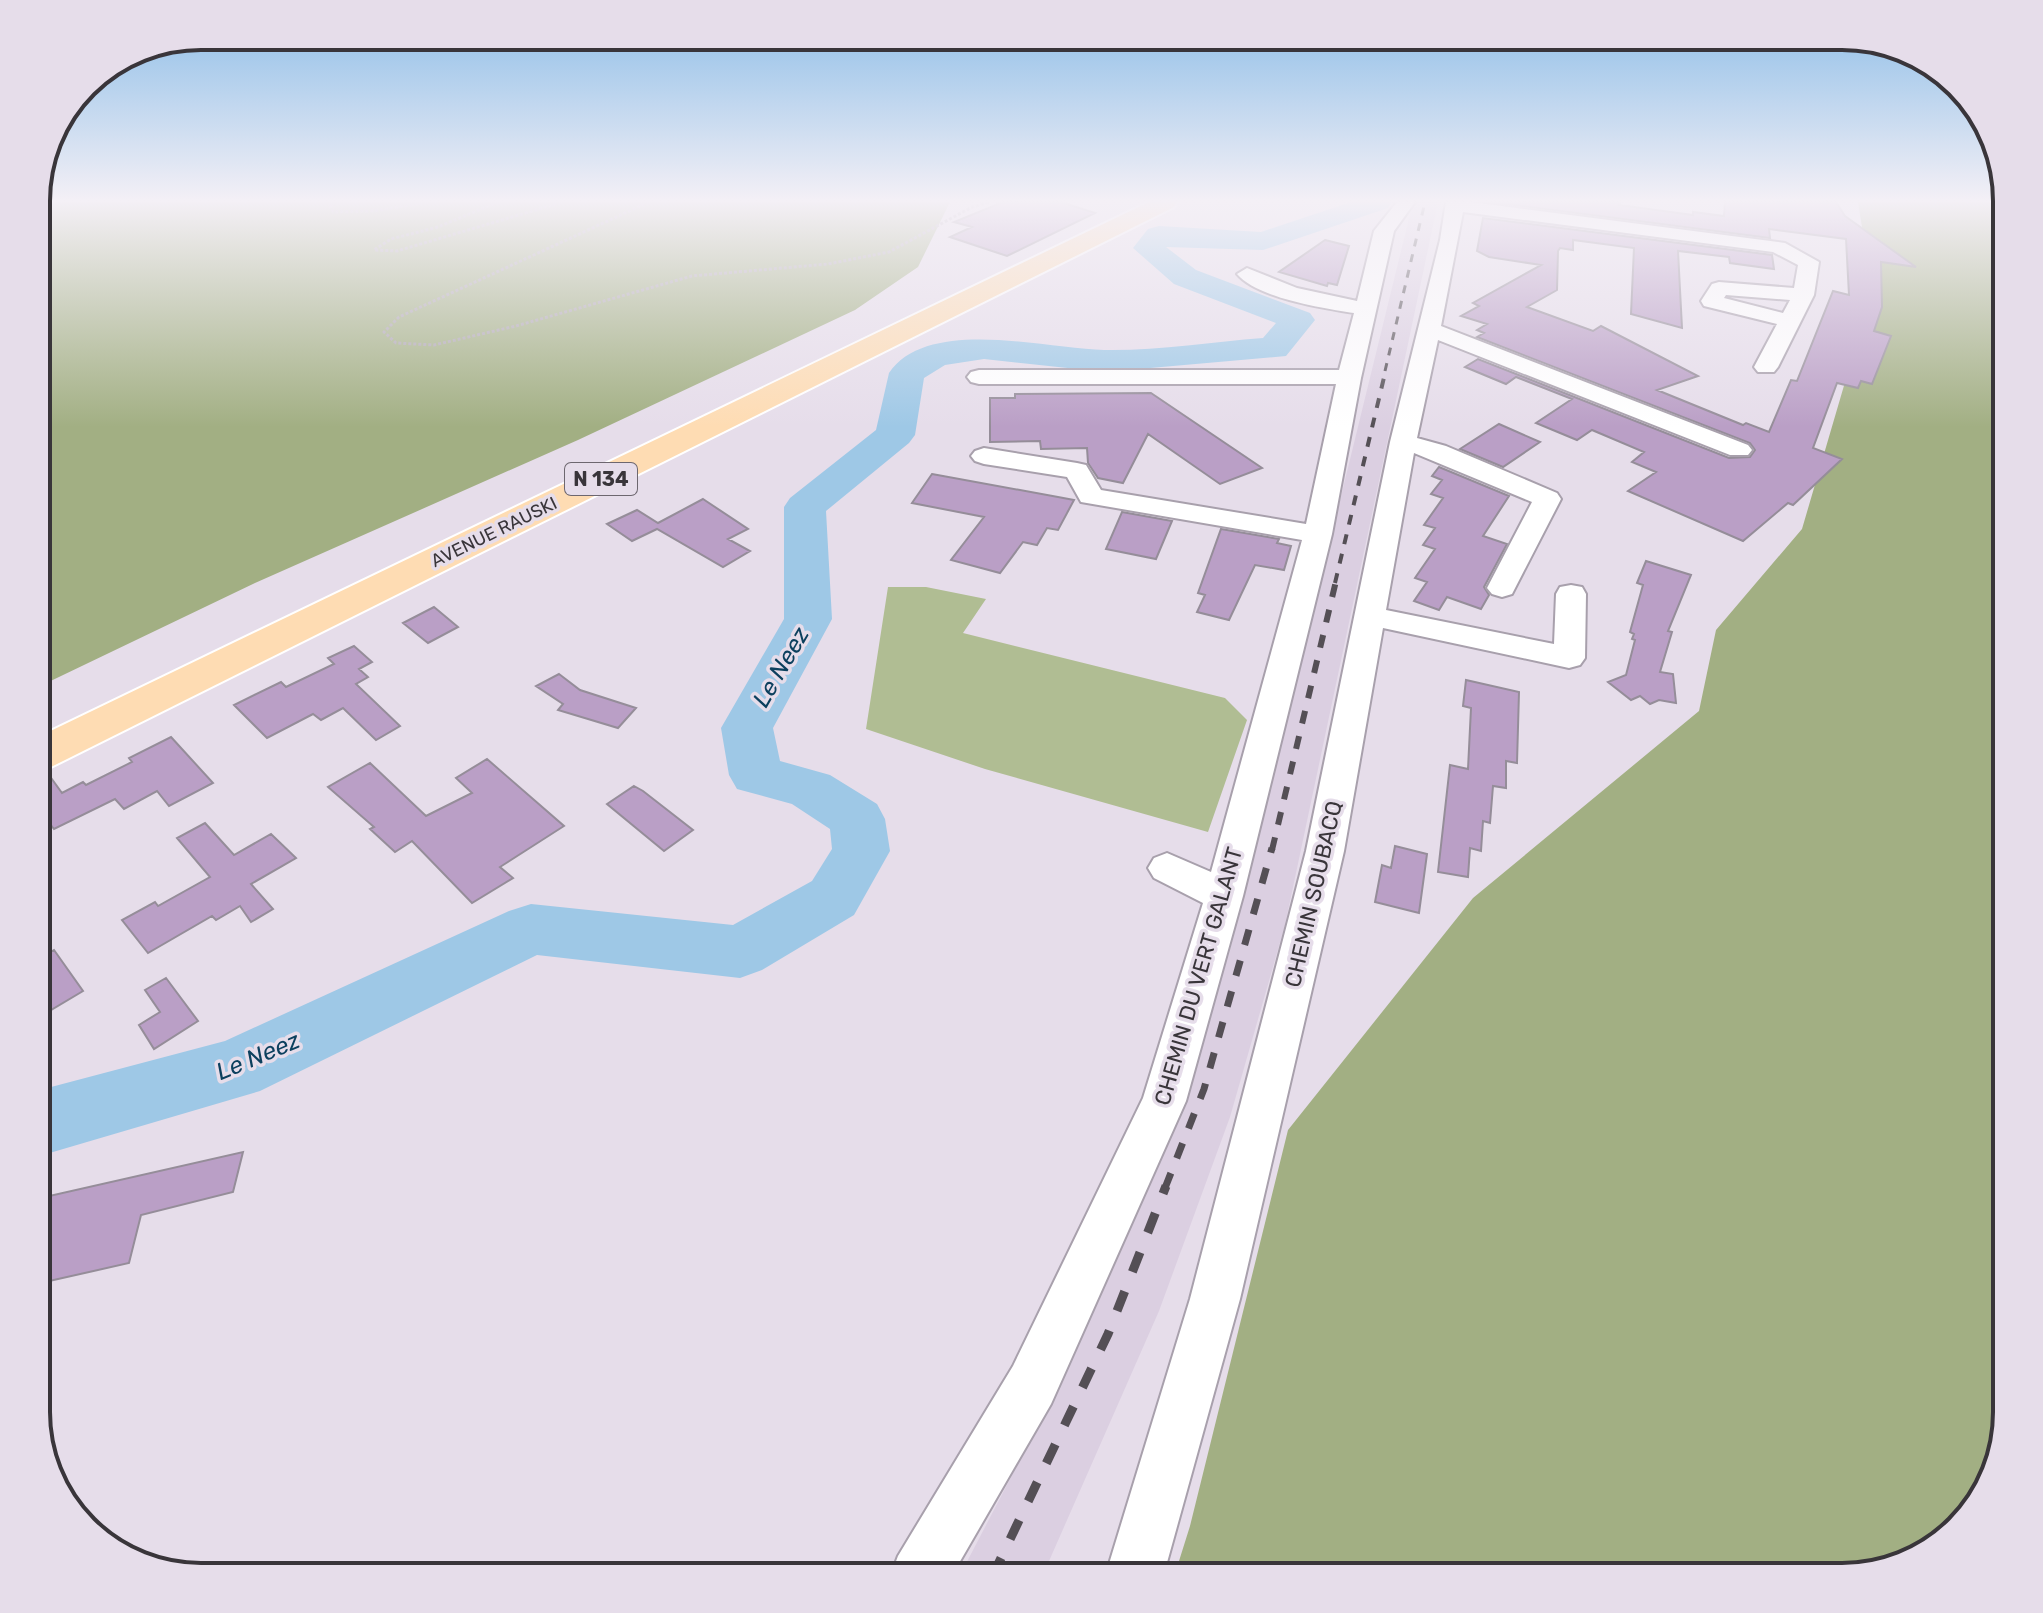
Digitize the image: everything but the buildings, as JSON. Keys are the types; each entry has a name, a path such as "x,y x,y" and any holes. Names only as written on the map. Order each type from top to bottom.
{"main road":[{"name":"AVENUE RAUSKI","path":"50,749 1012,277"}],"street":[{"path":"1253,277 1316,298 1365,309"},
{"name":"CHEMIN DU VERT GALANT","path":"927,1563 1032,1385 1164,1101 1224,896 1318,534 1373,277"},
{"name":"CHEMIN SOUBACQ","path":"1138,1563 1219,1284 1325,851 1403,442 1441,277"},
{"path":"1766,367 1803,295 1806,277"},
{"path":"1789,321 1712,301 1719,288 1803,295"},
{"path":"1429,329 1739,450"},
{"path":"979,377 1320,375 1349,378"},
{"path":"1403,442 1437,451 1547,499 1502,588"},
{"path":"984,456 1077,471 1091,496 1318,534"},
{"path":"1371,616 1569,658 1571,594"},
{"path":"1167,868 1224,896"}],"path":[{"path":"485,277 399,317 384,332 396,343 434,345 516,326 688,277"}],"shaded area":[{"path":"1395,277 1422,277 1285,925 1230,1117 1159,1311 1048,1563 966,1563 1021,1458 1190,1073 1229,954"}],"green space":[{"path":"50,277 903,277 855,310 578,440 255,583 50,681"},
{"path":"1870,277 1993,277 1993,1412 1988,1451 1973,1487 1962,1504 1934,1532 1890,1555 1861,1562 1178,1563 1288,1130 1473,898 1699,711 1716,630 1802,529 1872,290"},
{"path":"888,587 926,587 986,599 963,633 1225,698 1247,720 1208,832 985,769 866,729"}],"waterway":[{"name":"Le Neez","path":"50,1120 236,1069 531,929 740,952 833,898 861,851 857,819 810,789 756,775 747,728 808,619 805,507 895,435 907,373 935,356 984,348 1105,361 1273,348 1298,320 1186,277"}],"railway":[{"path":"1385,371 1407,277"},
{"path":"1335,583 1386,369"},
{"path":"1272,850 1336,581"},
{"path":"1165,1188 1204,1089 1272,848"},
{"path":"999,1563 1108,1334 1166,1186"}]}
